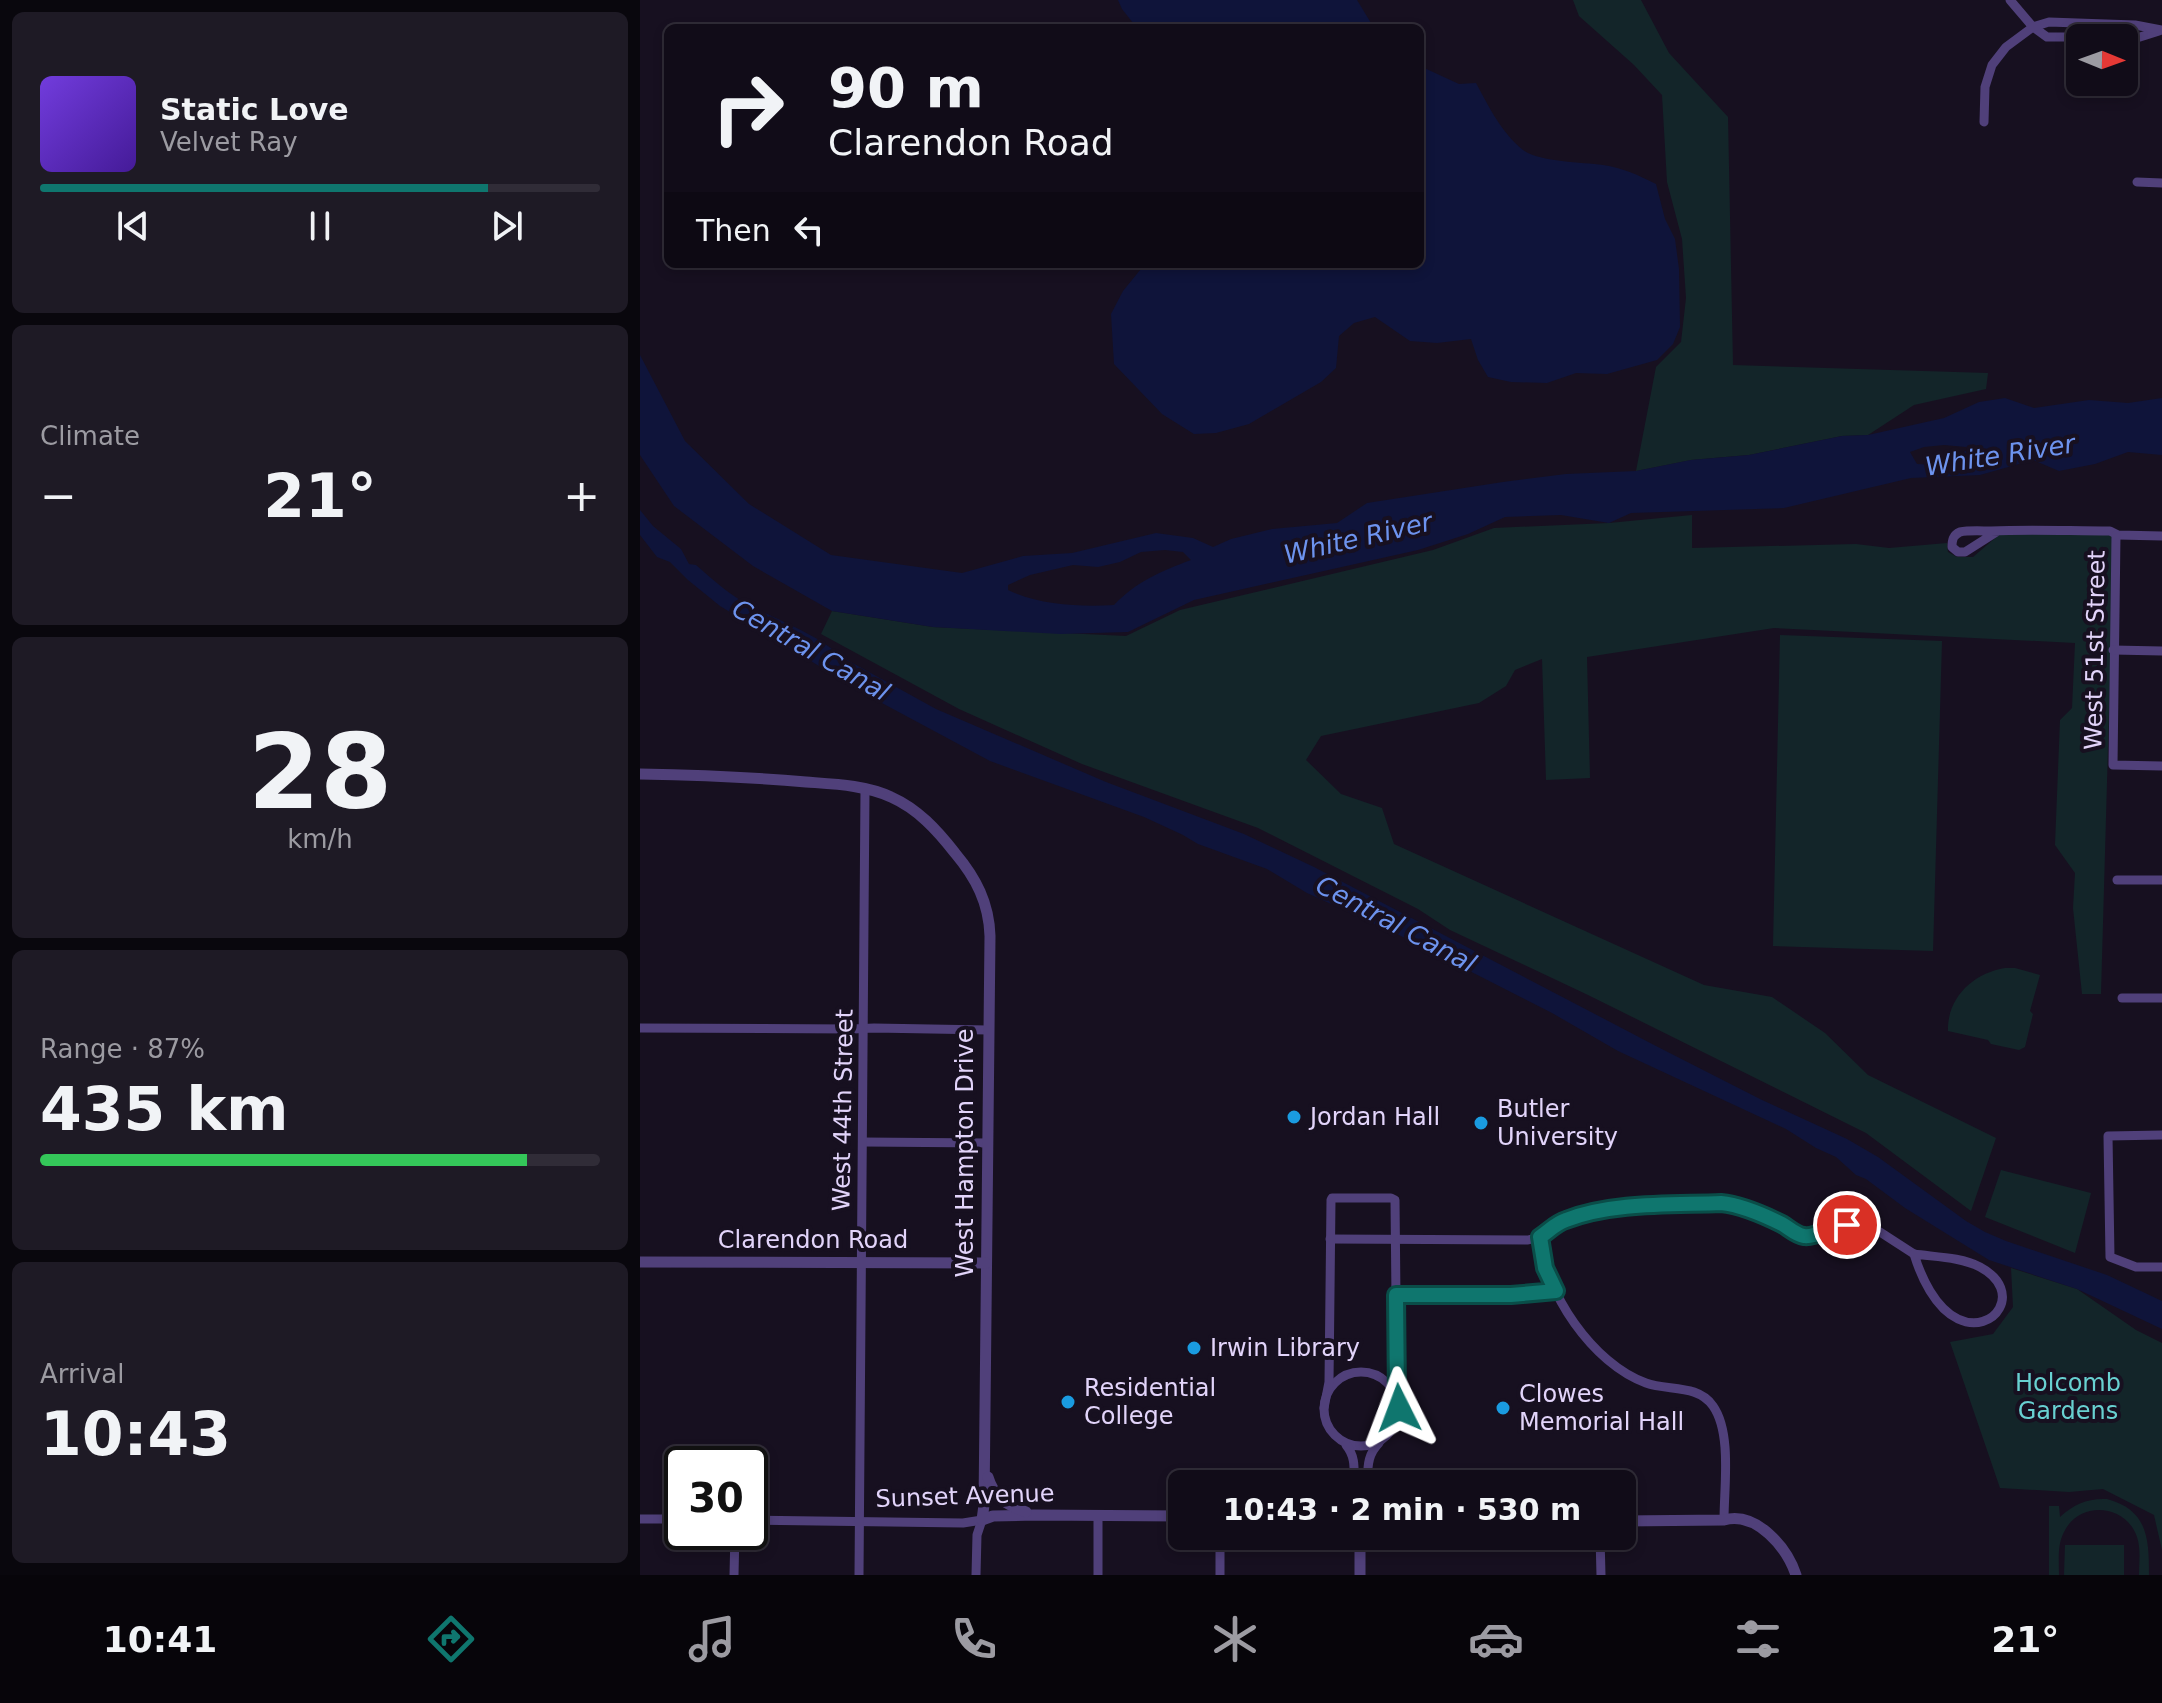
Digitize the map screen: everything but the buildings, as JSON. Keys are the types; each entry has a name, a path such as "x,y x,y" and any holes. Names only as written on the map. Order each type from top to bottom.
{"street":[{"path":"2010,0 2033,27"},
{"path":"1984,122 1985,87 1992,65 2006,47 2033,27 2060,22 2135,25 2162,30"},
{"path":"2137,182 2162,183"},
{"path":"1998,531 2110,531 2116,535 2162,536"},
{"name":"West 51st Street","path":"2116,535 2113,765 2162,766"},
{"path":"2113,650 2162,651"},
{"name":"West Hampton Drive","path":"640,774 750,777 837,784 889,796 928,822 969,870 979,887 989,920 985,1464 976,1575"},
{"name":"West 44th Street","path":"859,1575 865,790"},
{"path":"2117,880 2162,880"},
{"path":"2122,998 2162,998"},
{"path":"640,1028 988,1030"},
{"path":"2162,1135 2108,1136 2110,1257 2136,1267 2162,1267"},
{"path":"863,1142 988,1143"},
{"path":"1324,1408 1329,1382 1331,1200 1391,1198 1396,1202 1399,1408 1391,1433 1372,1450 1368,1470"},
{"path":"1330,1239 1525,1241 1540,1237 1561,1222 1591,1213 1649,1206 1721,1203 1736,1205 1805,1236 1844,1225 1866,1227 1880,1232 1914,1254 1965,1261 1983,1269 2002,1288 2001,1306 1993,1316 1982,1322 1956,1318 1932,1293 1914,1254"},
{"path":"1540,1237 1545,1268 1556,1291 1594,1348 1620,1370 1653,1385 1697,1392 1712,1404 1723,1430 1724,1520"},
{"name":"Clarendon Road","path":"640,1262 986,1263"},
{"path":"1396,1295 1511,1295 1556,1291"},
{"path":"1381,1441 1365,1447 1354,1446 1335,1436 1328,1426 1324,1408 1326,1397 1339,1379 1361,1372 1383,1378 1397,1397"},
{"path":"1344,1442 1353,1455 1354,1470"},
{"path":"985,1464 990,1483 999,1498 1012,1507 1034,1515"},
{"path":"1098,1515 1098,1575"},
{"name":"Sunset Avenue","path":"768,1520 968,1523 997,1516 1168,1516"},
{"path":"640,1519 664,1519"},
{"path":"1636,1521 1724,1520 1765,1538 1780,1553 1793,1575"},
{"path":"734,1575 735,1550"},
{"path":"1220,1550 1220,1575"},
{"path":"1360,1550 1360,1575"},
{"path":"1600,1550 1601,1575"}],"green space":[{"path":"1573,0 1641,0 1669,53 1728,117 1733,365 1988,373 1986,389 1914,405 1868,435 1842,436 1749,455 1691,460 1636,471 1656,367 1681,342 1686,298 1682,239 1667,182 1662,95 1634,65 1579,16"},
{"path":"1692,515 1692,548 1856,544 1889,548 1947,543 1948,552 1957,557 1973,557 2001,533 2114,535 2101,994 2082,994 2073,908 2075,873 2055,845 2060,720 2072,708 2075,643 1774,628 1587,657 1590,778 1546,780 1542,659 1515,670 1506,686 1479,703 1321,736 1306,760 1341,794 1382,808 1394,844 1704,985 1772,997 1825,1033 1868,1075 1996,1138 1971,1211 1866,1133 1450,930 1418,909 1258,828 1082,764 959,709 821,634 832,611 933,627 1126,636 1180,610 1433,550 1494,528 1609,523"},
{"path":"1780,635 1942,641 1933,951 1773,946"},
{"path":"2005,968 2040,975 2030,1011 2033,1014 2025,1047 2019,1050 1948,1031 1952,1008 1964,989 1983,975"},
{"path":"2001,1170 2091,1193 2075,1253 1985,1217"},
{"name":"Holcomb Gardens","path":"2011,1268 2077,1289 2136,1330 2162,1343 2162,1550 2154,1515 2103,1489 2069,1492 2000,1488 1950,1342 1993,1334 2013,1307"},
{"path":"2107,1499 2131,1510 2138,1518 2147,1538 2149,1575 2139,1575 2139,1546 2131,1526 2113,1512 2102,1510 2080,1515 2071,1522 2060,1542 2059,1575 2049,1575 2049,1506 2059,1506 2060,1517 2082,1503"},
{"path":"2065,1545 2124,1545 2124,1575 2064,1575"}],"water":[{"path":"1118,0 1357,0 1372,24 1134,24"},
{"path":"1424,68 1459,84 1476,83 1502,127 1515,143 1530,154 1610,166 1656,184 1665,219 1675,239 1680,327 1673,344 1657,360 1607,374 1576,373 1547,383 1511,382 1488,377 1471,339 1437,343 1410,341 1375,317 1354,323 1339,336 1336,368 1321,382 1249,424 1216,433 1194,434 1162,414 1114,364 1111,314 1123,291 1142,268 1424,268"},
{"name":"White River","path":"640,355 685,441 749,504 831,555 962,573 1023,556 1072,553 1156,533 1193,538 1213,547 1272,529 1337,523 1367,503 1566,474 1636,471 1691,460 1749,455 1842,436 1868,435 1944,418 1979,402 2005,398 2034,408 2089,400 2128,403 2162,398 2162,455 2128,452 2095,464 2059,471 2033,460 1980,475 1911,478 1784,508 1631,513 1609,523 1561,515 1505,517 1468,534 1418,550 1194,600 1128,632 1060,634 933,627 832,611 753,566 674,506 640,455","holes":["1944,445 1966,447 1968,450 1935,465 1917,464 1910,452","1141,552 1183,552 1191,560 1150,578 1114,605 1060,604 1008,590 1008,585 1030,575 1073,565 1098,567 1120,562"]},
{"name":"Central Canal","path":"640,510 653,526 681,549 689,564 696,565 734,596 807,633 838,655 936,709 1106,782 1244,834 1314,867 1656,1046 1847,1139 1985,1232 2107,1275 2162,1301 2162,1329 2077,1289 1989,1260 1905,1208 1856,1175 1836,1157 1786,1129 1618,1051 1552,1013 1397,934 1307,893 1267,869 1198,844 1144,817 990,761 867,695 720,606 670,562 657,557 640,535"}],"place":[{"name":"Jordan Hall","path":"1294,1117"},
{"name":"Butler University","path":"1481,1123"},
{"name":"Irwin Library","path":"1194,1348"},
{"name":"Residential College","path":"1068,1402"},
{"name":"Clowes Memorial Hall","path":"1503,1408"}],"route":[{"path":"1399,1408 1396,1295 1511,1295 1556,1291 1545,1268 1540,1237 1567,1219 1617,1209 1721,1203 1736,1205 1804,1236 1847,1225"}]}
